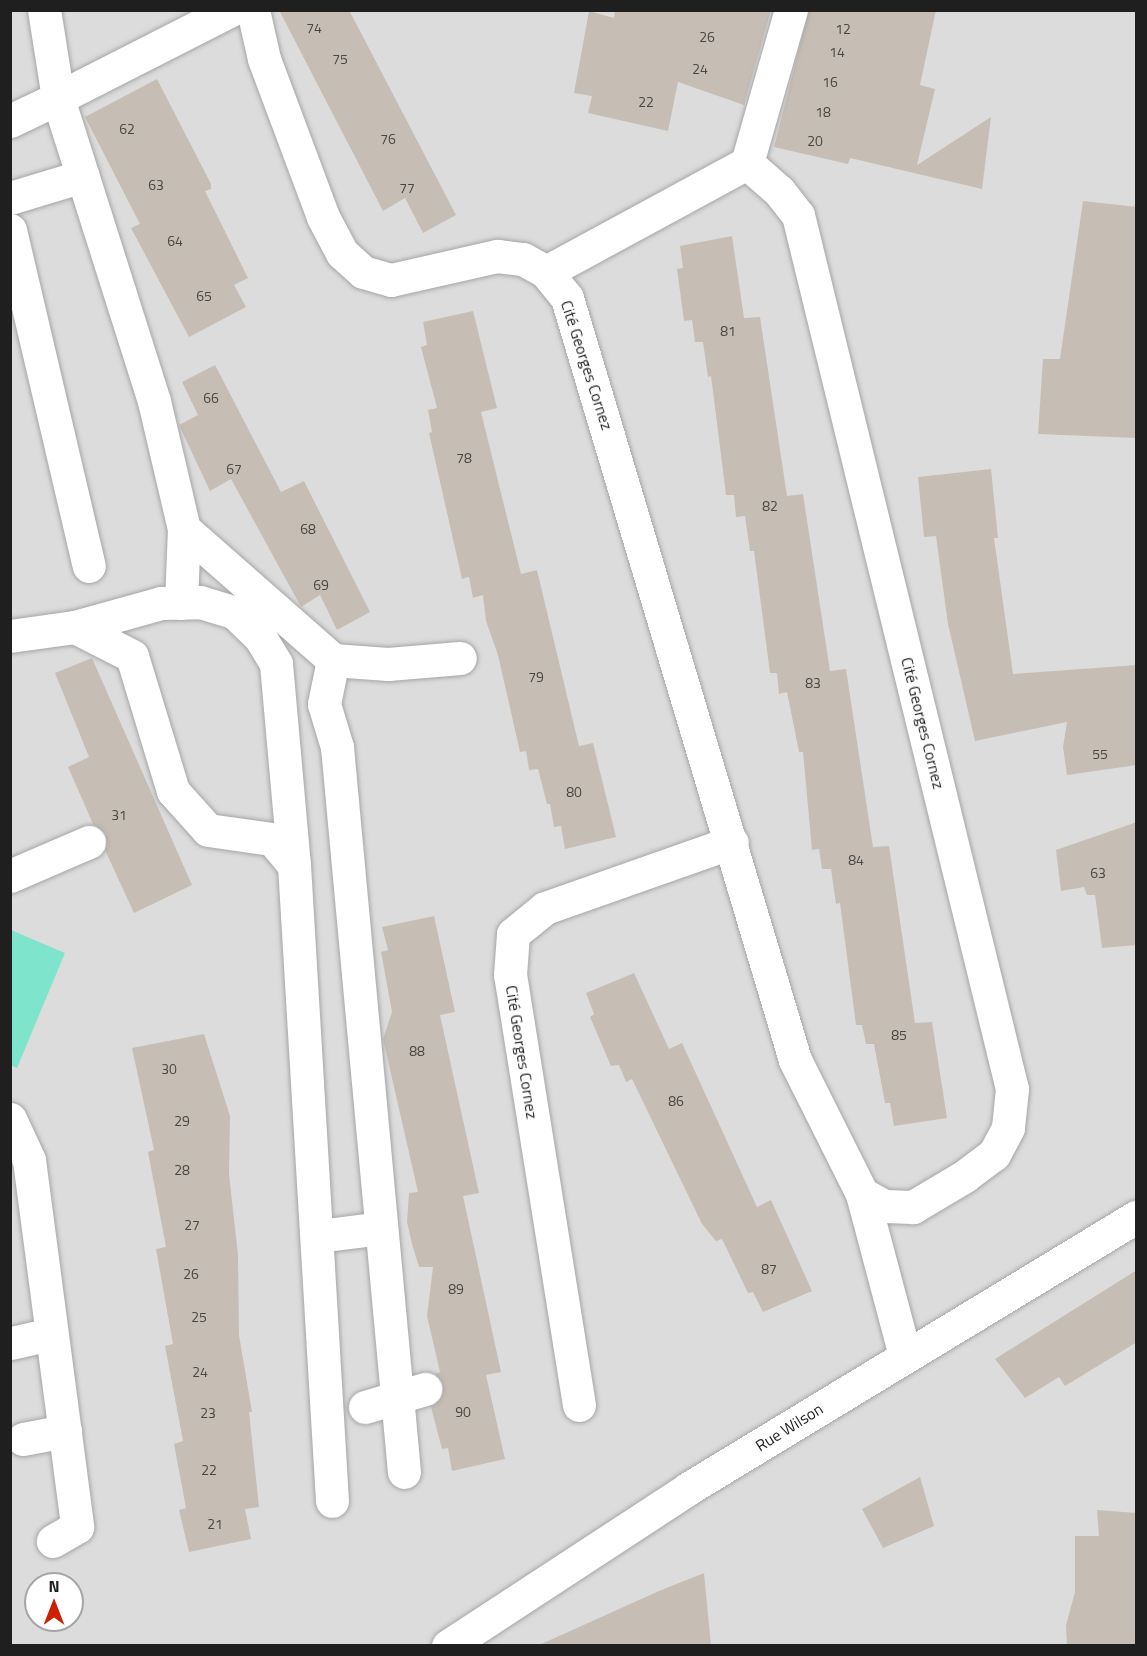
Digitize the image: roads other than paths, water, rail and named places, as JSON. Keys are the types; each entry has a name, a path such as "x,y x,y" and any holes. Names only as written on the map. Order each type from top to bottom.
{"street":[{"path":"44,10 58,98 154,401 184,530 181,603"},
{"path":"10,121 231,10"},
{"name":"Cité Georges Cornez","path":"253,10 264,58 323,217 342,253 363,272 391,280 497,256 523,259 546,272 567,298 732,842 795,1060 862,1194 905,1356"},
{"path":"546,272 747,164 790,10"},
{"name":"Cité Georges Cornez","path":"747,164 779,191 798,215 1012,1089 1008,1128 994,1154 966,1176 913,1207 884,1206 862,1194"},
{"path":"10,198 82,176"},
{"path":"10,230 89,566"},
{"path":"184,530 333,660 388,664 460,658"},
{"path":"10,636 75,627 160,603 200,602 235,613 260,637 276,664 294,865 332,1501"},
{"path":"75,627 132,656 173,791 208,830 272,838 294,865"},
{"path":"333,660 324,704 337,747 371,1026 386,1216 411,1392 404,1472"},
{"path":"10,876 89,842"},
{"name":"Cité Georges Cornez","path":"579,1406 510,975 513,934 544,908 732,842"},
{"path":"10,1119 28,1160 77,1527 53,1541"},
{"path":"334,1234 386,1216"},
{"name":"Rue Wilson","path":"448,1646 689,1488 1137,1217"},
{"path":"11,1343 51,1334"},
{"path":"365,1407 411,1392"},
{"path":"23,1439 65,1431"}]}
